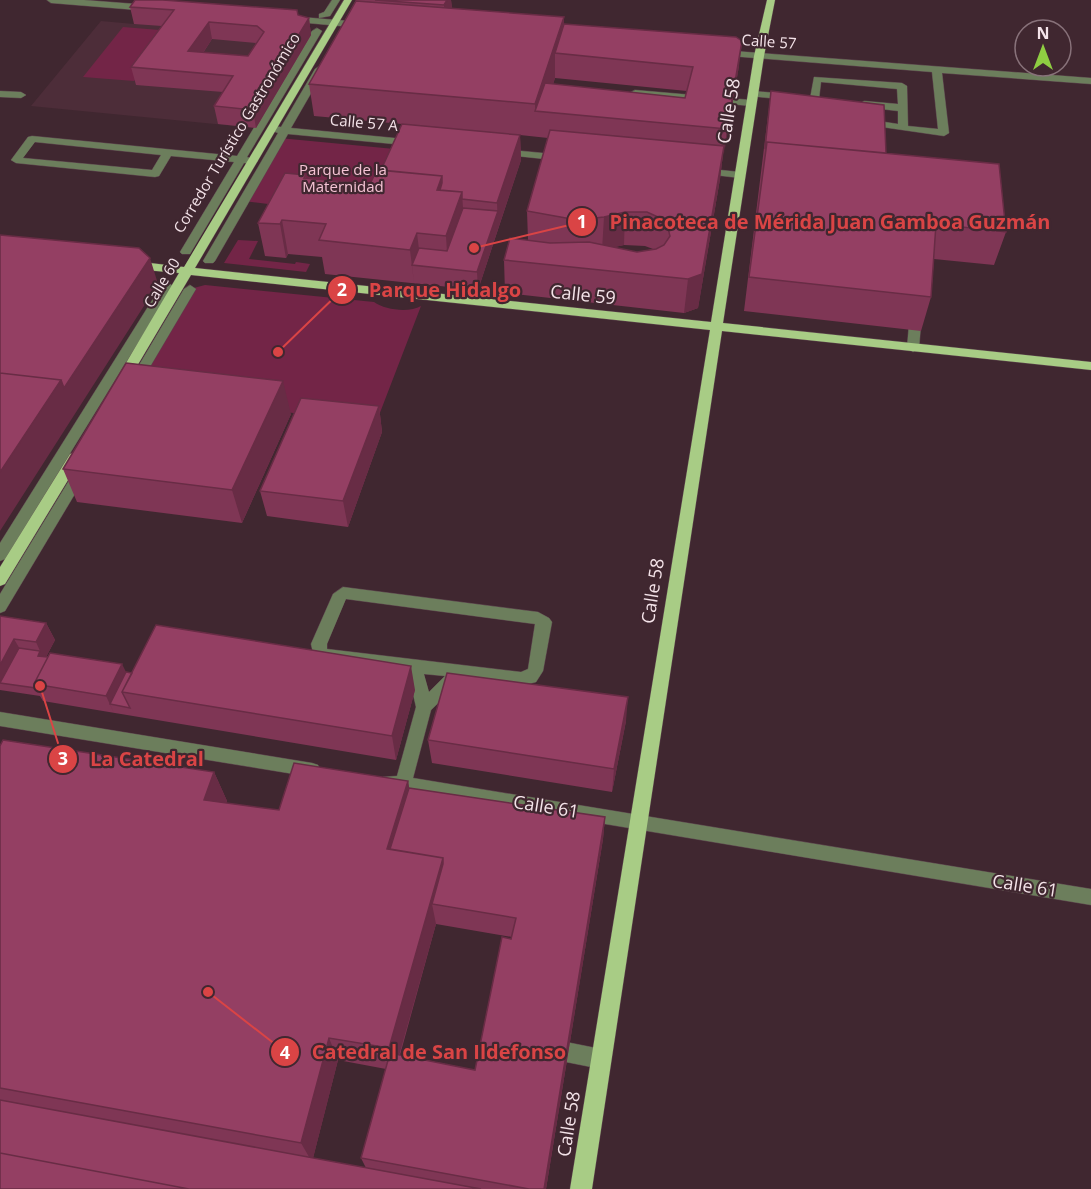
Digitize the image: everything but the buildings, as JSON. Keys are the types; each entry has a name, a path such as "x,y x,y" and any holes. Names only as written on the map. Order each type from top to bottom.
{"main road":[{"name":"Calle 60","path":"0,580 189,270 348,0"},
{"name":"Calle 58","path":"581,1189 752,99 771,0"},
{"name":"Calle 59","path":"118,263 1091,366"}],"street":[{"path":"51,0 154,8"},
{"path":"322,16 327,14 336,0"},
{"path":"358,19 352,14 360,0"},
{"path":"281,18 369,26"},
{"path":"209,261 342,31 345,30"},
{"name":"Corredor Turístico Gastronómico","path":"186,252 317,31"},
{"name":"Calle 57","path":"711,52 1091,81"},
{"path":"857,121 944,133 937,70"},
{"path":"823,116 811,115 819,100 817,79 902,86 903,128"},
{"path":"627,92 680,101 819,100"},
{"path":"0,94 21,95"},
{"path":"858,104 903,108"},
{"name":"Calle 57 A","path":"272,129 426,144"},
{"path":"168,153 155,174 16,160 32,139 253,161"},
{"path":"491,150 578,159"},
{"path":"695,170 740,175"},
{"path":"0,555 167,286"},
{"path":"128,393 190,289"},
{"path":"913,348 917,298"},
{"path":"0,607 92,454"},
{"path":"353,592 530,616 544,622 534,671 530,677 521,679 415,667 328,656 320,653 319,644 338,598 343,593 353,592"},
{"path":"403,784 424,707 415,667"},
{"path":"424,707 459,673"},
{"path":"0,719 328,772"},
{"name":"Calle 61","path":"371,779 1091,897"},
{"path":"533,1046 601,1059"}],"shaded area":[{"path":"141,15 300,27 256,128 31,106 101,21 134,24"}],"green space":[{"path":"123,27 172,31 134,81 83,77"},
{"name":"Parque de la Maternidad","path":"279,138 405,150 374,217 243,201"},
{"path":"238,240 258,241 249,259 310,264 306,272 224,263"},
{"path":"205,285 374,302 397,310 421,306 376,423 128,393 190,289"}],"place":[{"name":"Pinacoteca de Mérida Juan Gamboa Guzmán","path":"474,248"},
{"name":"Parque Hidalgo","path":"278,352"},
{"name":"La Catedral","path":"40,686"},
{"name":"Catedral de San Ildefonso","path":"208,992"}]}
